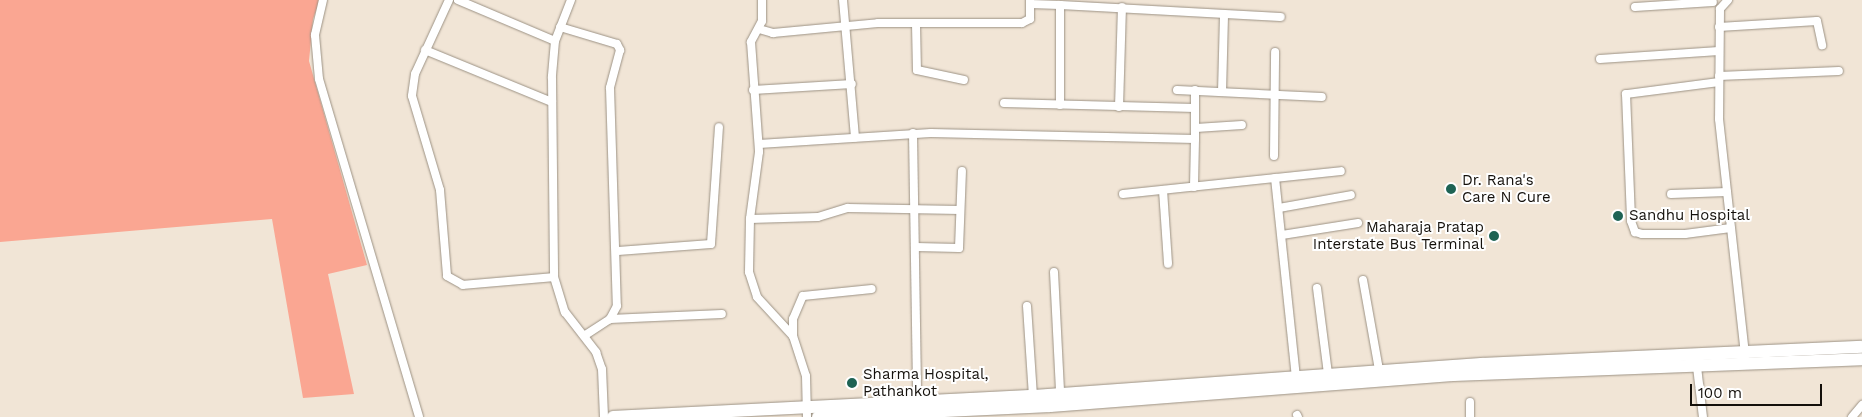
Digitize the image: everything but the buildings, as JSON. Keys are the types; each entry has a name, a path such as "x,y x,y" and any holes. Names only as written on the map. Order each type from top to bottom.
{"main road":[{"path":"613,417 808,412 917,401 1033,396 1060,392 1379,370 1744,350 1862,347"},
{"path":"818,417 944,414 1453,375 1697,367 1862,359"}],"street":[{"path":"323,0 315,35 319,78 419,417"},
{"path":"449,0 426,50 412,96 440,190 448,280 463,284 554,277"},
{"path":"458,0 554,41"},
{"path":"571,0 554,41 552,102 554,277 565,312 585,335 602,369 604,417"},
{"path":"762,0 759,29 751,42 753,90 759,144 750,220 749,272 754,290 793,336"},
{"path":"843,0 852,84 855,137"},
{"path":"1728,0 1720,9 1719,79 1726,192 1745,365"},
{"path":"1635,7 1667,3 1712,1 1720,9"},
{"path":"759,29 773,33 846,26 1026,23 1030,2 1060,5 1102,3 1122,7 1224,15 1281,17"},
{"path":"1060,5 1060,105"},
{"path":"1119,107 1122,7"},
{"path":"1222,92 1224,15"},
{"path":"1719,27 1817,21 1822,45"},
{"path":"916,24 917,70 964,80"},
{"path":"560,27 620,46 610,88 618,252 617,306 610,319 585,335"},
{"path":"426,50 552,102"},
{"path":"1600,59 1719,51"},
{"path":"1274,156 1275,52"},
{"path":"1731,228 1685,234 1642,234 1635,232 1631,221 1626,94 1719,79 1839,71"},
{"path":"753,90 852,84"},
{"path":"1177,90 1322,97"},
{"path":"1194,186 1195,90"},
{"path":"1004,103 1195,108"},
{"path":"1196,128 1242,125"},
{"path":"618,252 710,244 719,127"},
{"path":"759,144 913,134 1195,139"},
{"path":"913,134 916,207 917,401"},
{"path":"1123,194 1341,170"},
{"path":"916,247 959,248 962,171"},
{"path":"1275,178 1296,377"},
{"path":"1163,190 1168,264"},
{"path":"1671,194 1726,192"},
{"path":"1278,208 1351,195"},
{"path":"750,220 818,217 848,208 916,207 960,210"},
{"path":"1282,235 1358,223"},
{"path":"1054,272 1060,392"},
{"path":"1363,280 1379,370"},
{"path":"1316,288 1328,374"},
{"path":"808,412 806,376 793,336 793,319 803,296 872,289"},
{"path":"1027,306 1033,396"},
{"path":"610,319 722,314"},
{"path":"1697,367 1703,417"},
{"path":"1470,402 1470,417"},
{"path":"1852,417 1862,405"}],"shaded area":[{"path":"0,0 320,0 313,19 309,61 367,265 328,274 354,394 303,398 272,219 0,242"}],"place":[{"name":"Dr. Rana's Care N Cure","path":"1451,189"},
{"name":"Sandhu Hospital","path":"1618,216"},
{"name":"Maharaja Pratap Interstate Bus Terminal","path":"1494,236"},
{"name":"Sharma Hospital, Pathankot","path":"852,383"}]}
